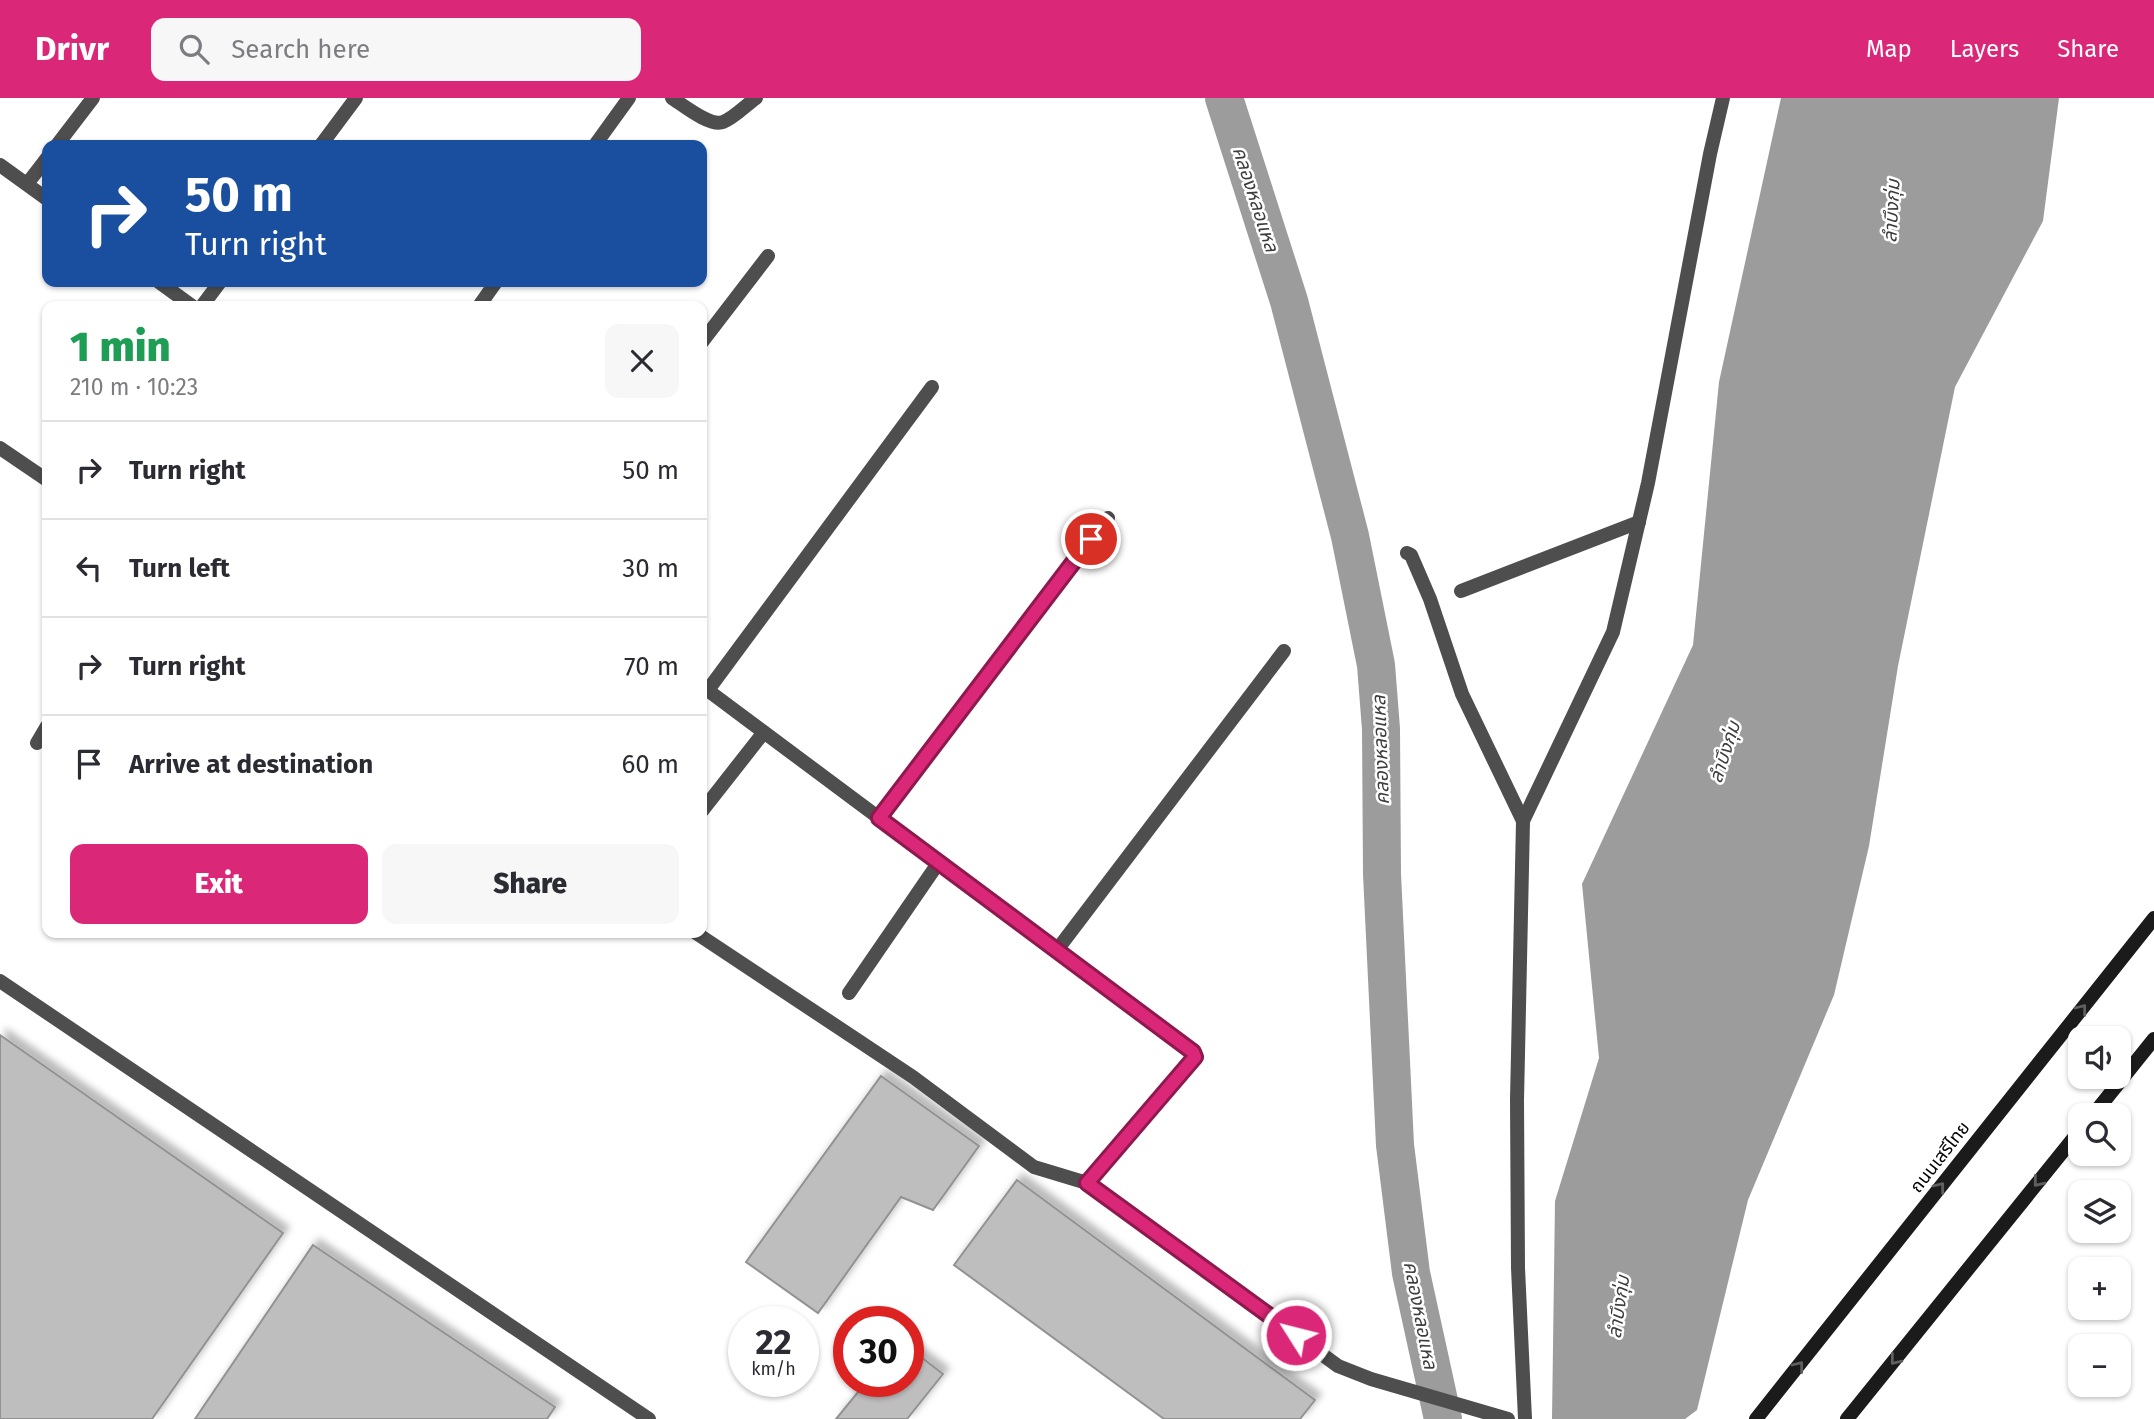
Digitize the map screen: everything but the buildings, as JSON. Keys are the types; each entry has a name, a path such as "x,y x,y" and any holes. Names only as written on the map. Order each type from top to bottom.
{"main road":[{"name":"ถนนเสรีไทย","path":"1756,1419 2154,918"},
{"path":"2102,1103 2154,1039"},
{"path":"1847,1419 2068,1145"}],"street":[{"path":"61,140 93,98"},
{"path":"325,140 356,98"},
{"path":"599,140 629,98"},
{"path":"672,98 706,120 716,123 724,122 756,98"},
{"path":"1525,1419 1518,1268 1517,1113 1523,821 1613,632 1639,522 1723,98"},
{"path":"27,184 42,164"},
{"path":"0,165 42,195"},
{"path":"707,335 768,256"},
{"path":"166,287 185,301"},
{"path":"707,685 932,387"},
{"path":"0,448 42,477"},
{"path":"879,818 1108,517"},
{"path":"1461,591 1639,522"},
{"path":"1407,553 1411,555 1430,599 1462,694 1523,821"},
{"path":"1056,950 1284,651"},
{"path":"707,689 1191,1050 1195,1057 1087,1183"},
{"path":"707,805 764,732"},
{"path":"37,743 42,734"},
{"path":"849,993 939,862"},
{"path":"704,938 913,1077 1034,1167 1087,1183 1338,1366 1371,1379 1508,1419"},
{"path":"0,981 649,1419"}],"water":[{"name":"ลำบึงกุ่ม","path":"1781,98 2059,98 2043,221 1955,387 1898,666 1869,846 1834,995 1748,1200 1697,1410 1685,1419 1552,1419 1555,1201 1599,1058 1582,884 1693,645 1719,382"}],"waterway":[{"name":"คลองหลอแหล","path":"1224,98 1289,301 1350,536 1376,665 1381,729 1382,874 1395,1145 1411,1273 1443,1419"}],"route":[{"path":"1091,539 879,818 1193,1052 1195,1057 1087,1183 1296,1335"}]}
